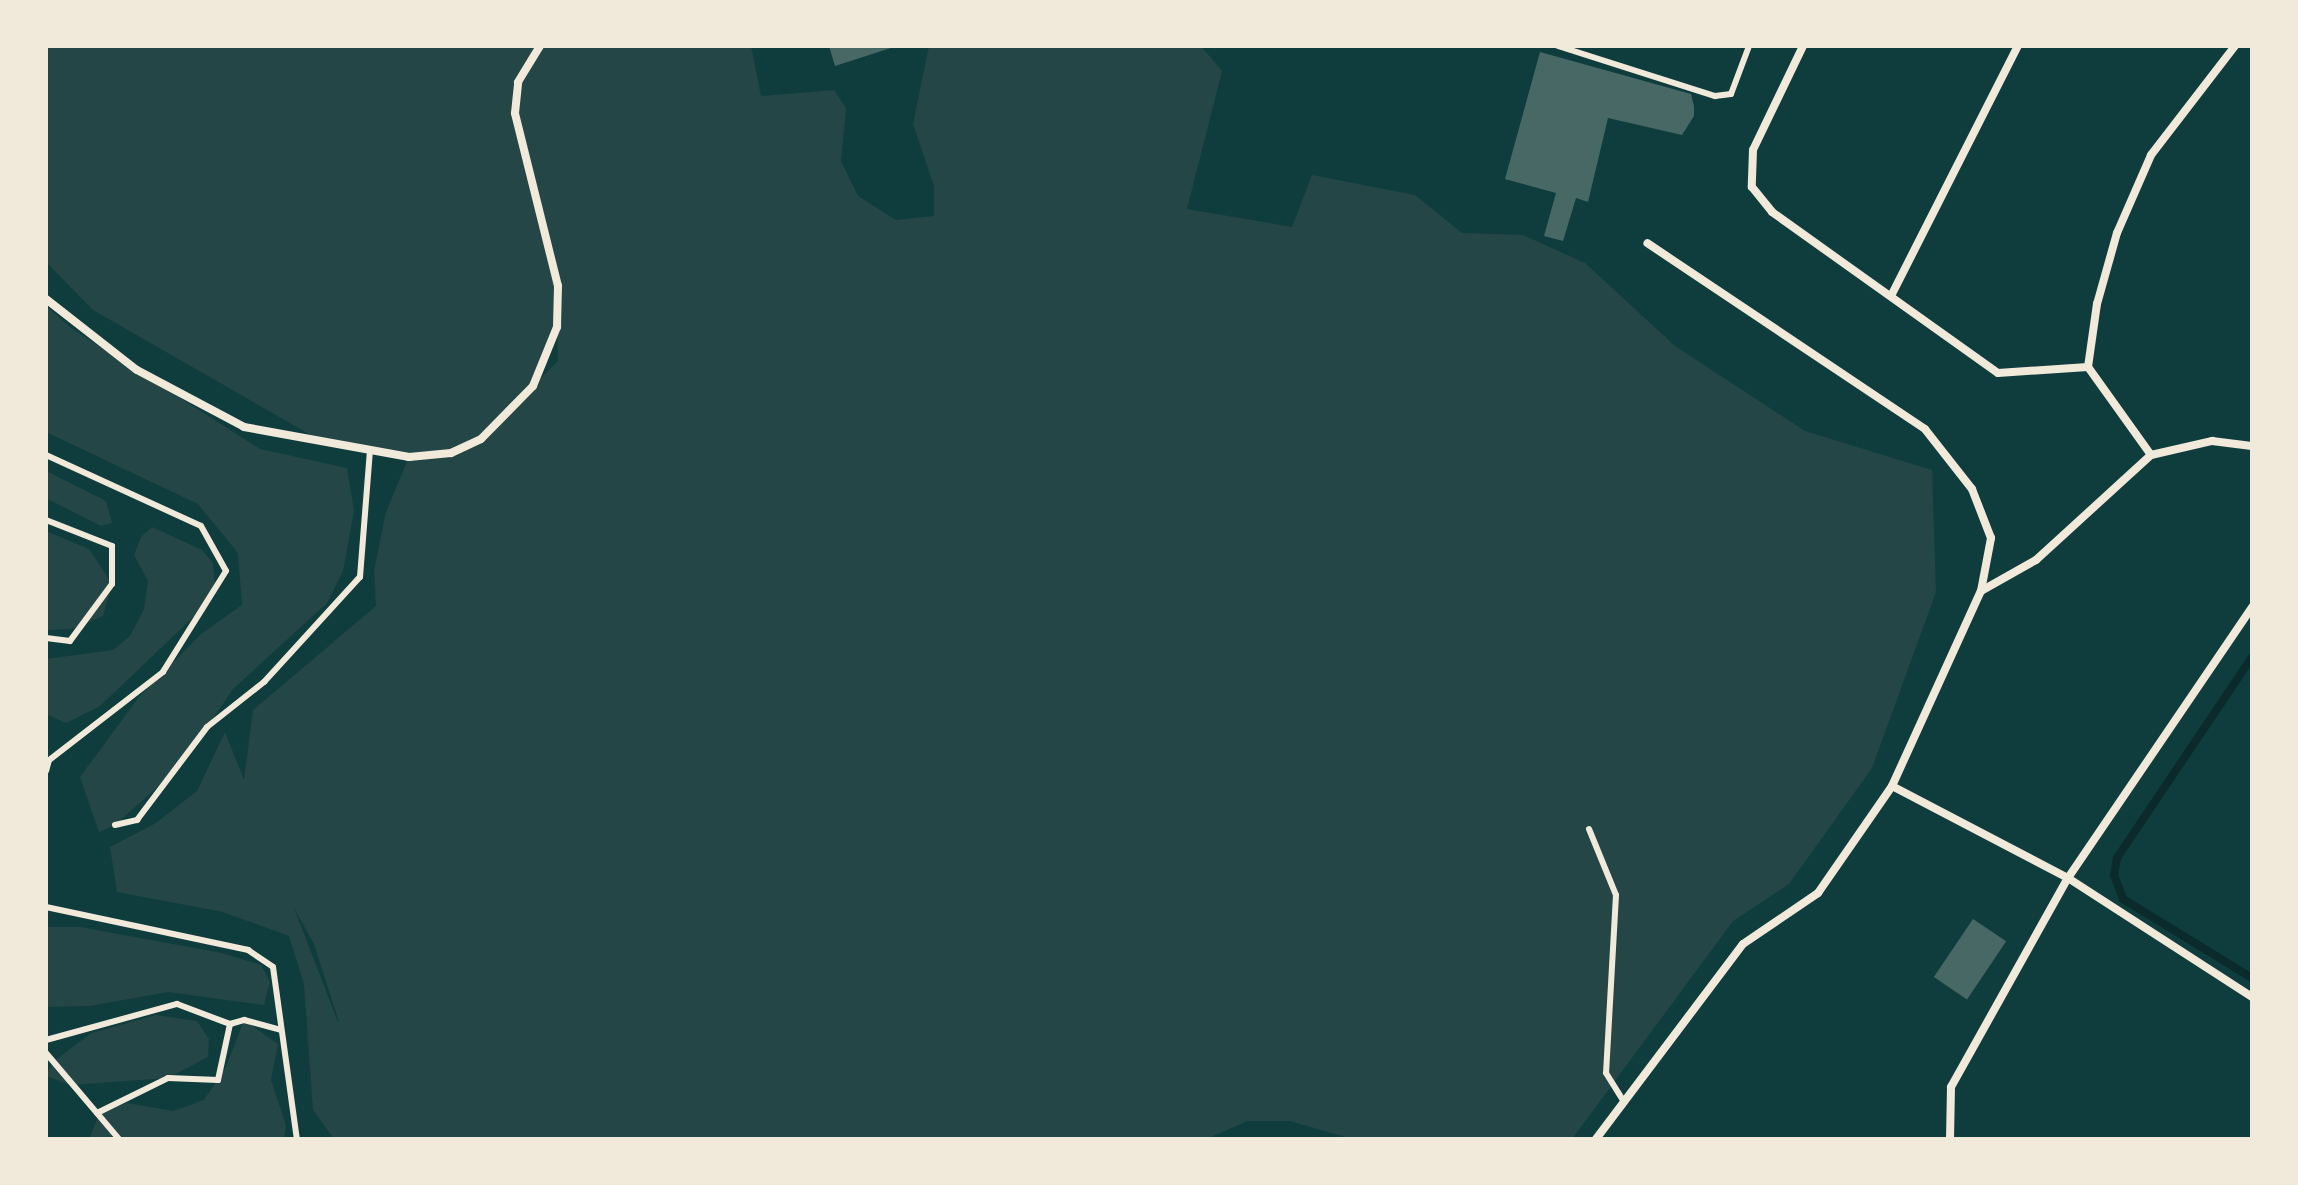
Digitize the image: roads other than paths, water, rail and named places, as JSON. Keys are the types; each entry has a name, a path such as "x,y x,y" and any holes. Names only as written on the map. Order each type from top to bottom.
{"street":[{"path":"46,299 137,370 231,421 370,449 423,456 451,453 481,439 504,421 545,364 557,327 558,286 515,113 518,82 540,46"},
{"path":"1803,46 1753,150 1752,187 1772,212 1998,373 2088,367"},
{"path":"1891,296 2018,46"},
{"path":"2151,455 2088,367 2097,304 2117,233 2151,155 2235,46"},
{"path":"1596,1139 1626,1105 1743,944 1818,893 1892,786 1981,591 1991,538 1972,489 1925,429 1647,243"},
{"path":"1981,591 2036,560 2151,455 2212,441 2252,446"},
{"path":"1950,1139 1951,1087 2068,878 2252,607"},
{"path":"1892,786 2068,878 2252,997"}],"lane":[{"path":"1558,46 1715,96 1731,94 1749,46"},
{"path":"115,825 137,820 207,727 264,682 360,577 370,449"},
{"path":"46,455 201,526 226,571 163,672 48,759 46,771"},
{"path":"46,520 112,546 112,584 70,641 46,638"},
{"path":"1589,829 1616,895 1606,1073 1626,1105"},
{"path":"46,907 248,950 273,967 297,1139"},
{"path":"46,1040 177,1004 230,1024 244,1020 281,1030"},
{"path":"97,1113 168,1078 218,1080 230,1024"},
{"path":"46,1053 119,1139"}],"waterway":[{"path":"2252,657 2117,858 2114,875 2123,899 2252,978"}]}
